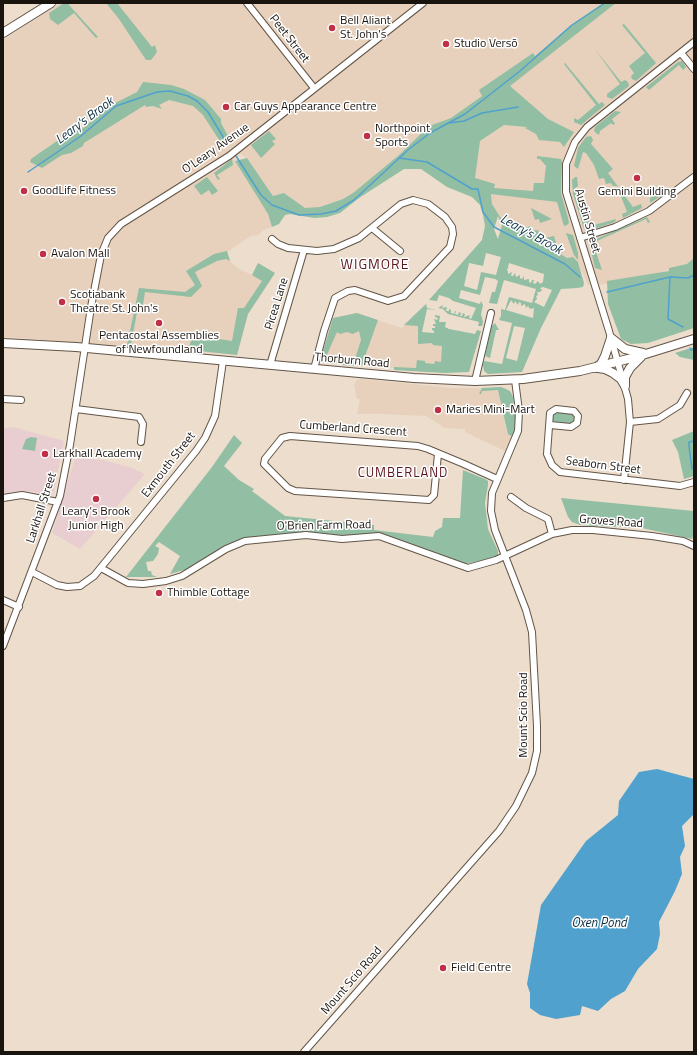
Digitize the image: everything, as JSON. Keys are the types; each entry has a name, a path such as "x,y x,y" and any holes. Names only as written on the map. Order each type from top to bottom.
{"main road":[{"path":"3,33 51,3"},
{"path":"595,368 601,364 611,338 625,349 635,353 647,353"},
{"name":"Thorburn Road","path":"3,343 84,348 270,366 430,379 475,381 515,380 558,375 595,368 694,339"},
{"path":"625,386 625,377 630,368 636,361 647,353"},
{"path":"595,368 605,369 614,373 621,379 625,386"}],"street":[{"name":"Peet Street","path":"247,3 314,88"},
{"name":"O'Leary Avenue","path":"84,348 101,255 111,234 121,224 229,156 423,3"},
{"name":"Austin Street","path":"624,480 630,422 625,386 566,192 565,182 568,156 575,142 592,122 694,42"},
{"path":"681,53 694,69"},
{"path":"580,238 615,227 649,211 694,177"},
{"path":"272,239 285,247 304,250 321,251 339,248 359,238 401,204 413,200 428,204 449,222 453,234 452,241 445,252 404,296 399,299 383,300 362,291 355,290 348,291 335,298 314,369"},
{"path":"372,228 400,251"},
{"name":"Picea Lane","path":"270,366 304,250"},
{"path":"475,381 491,313"},
{"name":"Larkhall Street","path":"3,646 58,502 68,458 84,348"},
{"name":"Exmouth Street","path":"32,572 57,585 70,587 86,582 101,568 196,451 208,433 215,416 223,361"},
{"name":"Mount Scio Road","path":"304,1052 499,830 516,806 532,773 537,751 537,732 533,642 530,622 506,555 495,530 491,511 492,493 518,431 519,412 515,380"},
{"path":"630,422 658,419 680,405 687,393"},
{"path":"3,399 21,400"},
{"path":"76,409 139,418 143,424 141,442"},
{"name":"Seaborn Street","path":"550,425 571,427 577,423 578,416 574,411 556,409 550,413 547,454 555,469 564,474 680,486 694,482"},
{"name":"Cumberland Crescent","path":"438,454 434,495 429,500 295,490 288,488 264,464 265,459 282,438 287,436 424,447 497,479"},
{"path":"3,498 22,495 58,502"},
{"path":"511,497 526,508 548,519 552,534"},
{"name":"Groves Road","path":"506,555 552,534 572,530 593,530 664,538 683,541 694,546"},
{"name":"O'Brien Farm Road","path":"101,568 128,583 143,584 166,581 182,576 226,548 245,541 306,535 342,539 379,536 468,568 506,555"},
{"path":"3,600 19,607"}],"shaded area":[{"path":"60,3 603,3 570,26 535,56 533,53 479,90 483,95 451,118 429,126 399,155 353,193 343,199 320,207 305,209 284,193 273,196 247,158 240,154 234,159 268,214 272,227 263,230 259,235 251,236 227,252 230,261 239,269 252,275 258,263 275,273 248,314 237,355 3,337 3,40"},
{"path":"616,3 694,3 694,261 688,265 670,270 606,284 588,285 578,262 573,257 567,258 524,233 502,225 493,210 491,194 449,160 504,125 509,86"},
{"path":"418,311 418,337 442,339 446,348 445,373 320,362 333,318 357,313 402,328"},
{"path":"361,379 452,388 506,388 512,393 514,407 515,417 512,435 505,451 465,432 465,429 445,428 426,416 357,414 360,399 357,399 354,385 357,380"},
{"path":"13,427 64,441 53,495 25,491 3,494 3,428"},
{"path":"75,458 103,460 129,467 145,474 80,549 52,533"}],"green space":[{"path":"64,3 70,3 69,5 98,37 96,38 74,13 58,25 50,19 49,13"},
{"path":"106,3 117,3 152,47 155,45 157,52 151,60 146,60 119,19"},
{"path":"603,3 616,3 510,86 548,119 574,132 564,147 560,142 539,140 536,134 525,128 527,127 504,125 480,141 475,178 495,184 494,188 533,191 534,183 544,183 546,166 540,159 537,159 537,156 561,159 561,193 569,223 567,225 564,226 557,202 491,194 492,204 500,217 507,222 516,223 518,221 521,229 531,226 532,231 538,230 541,239 554,236 559,253 567,258 573,257 578,262 584,283 583,287 561,289 541,328 522,372 488,374 484,371 483,365 484,361 502,364 512,323 499,320 501,316 501,309 505,310 509,297 532,303 536,289 504,280 497,304 489,303 492,292 495,292 498,281 495,279 485,277 480,295 461,290 459,298 480,304 481,301 483,305 481,314 483,322 482,326 478,326 479,322 448,314 443,309 438,308 443,305 442,308 447,307 446,311 449,311 449,309 451,310 451,313 454,314 456,311 455,314 458,315 459,312 461,313 460,316 462,316 463,313 465,314 464,317 470,315 469,318 471,319 476,308 439,295 437,301 429,300 482,240 485,226 483,215 480,205 472,197 447,187 421,169 404,169 359,198 340,213 327,217 314,218 290,214 285,215 279,224 272,227 268,214 235,161 247,158 273,196 284,193 305,208 320,207 343,199 353,193 399,155 429,126 451,118 482,96 479,90 533,53 535,56 570,26","holes":["498,216 502,225 498,239 494,229","486,253 501,257 496,275 481,272 477,290 464,286 469,263 483,266","509,263 544,274 543,282 540,284 538,281 535,284 533,283 534,280 532,280 531,283 529,282 529,279 524,280 524,276 522,279 520,278 520,275 516,277 515,273 511,276 512,272 508,274","543,287 552,290 544,307 534,302 537,299 537,292 542,290 540,288","511,300 514,304 515,301 518,305 519,302 521,303 521,306 525,304 526,308 528,306 530,309 534,308 533,318 506,310","514,326 525,328 517,361 506,358"]},
{"path":"624,24 656,63 636,81 632,79 631,76 634,73 629,66 645,53 622,25"},
{"path":"595,49 621,82 625,80 628,82 629,86 612,99 607,97 607,94 620,84"},
{"path":"682,61 686,67 683,70 679,65 649,90 646,87 678,62"},
{"path":"565,63 599,104 602,102 605,105 581,125 574,122 574,118 578,120 596,105 564,64"},
{"path":"143,82 171,85 184,89 205,100 221,119 221,123 229,138 221,143 203,115 193,106 169,100 159,105 162,109 153,106 146,107 145,105 84,143 83,146 71,153 62,155 42,168 30,162 31,159 60,139 69,137 75,131 82,129 107,107 137,92"},
{"path":"615,111 621,112 612,119 615,124 613,125 611,123 600,131 599,135 596,133 594,131 595,127"},
{"path":"269,131 276,139 272,141 275,144 261,158 251,145"},
{"path":"591,136 593,140 591,144 613,169 608,173 633,207 641,204 642,208 623,218 622,214 627,212 617,186 613,186 611,183 606,184 604,178 599,179 594,165 586,153 583,152 578,169 574,166 578,148 586,137"},
{"path":"232,159 233,165 217,175 220,179 218,180 214,173"},
{"path":"207,177 218,191 212,195 209,190 201,195 194,186"},
{"path":"577,177 578,186 575,188 585,222 590,221 594,225 616,219 615,222 591,230 584,229 573,194 572,180"},
{"path":"665,188 667,192 650,203 650,198"},
{"path":"531,208 552,219 540,223 539,219 535,220"},
{"path":"647,217 650,222 648,223 646,219 597,241 598,244 594,246 602,270 595,268 589,242"},
{"path":"566,233 573,235 578,253 578,260 574,255"},
{"path":"227,251 230,261 226,259 217,261 195,272 202,286 191,297 145,292 143,305 137,312 131,345 127,345 139,288 185,292 195,285 186,271 214,254"},
{"path":"694,258 694,328 648,343 631,344 621,339 608,304 607,281 669,271 669,268 687,264"},
{"path":"258,263 275,273 248,314 237,355 190,350 189,348 193,332 195,335 232,341 238,308 244,308 262,281 252,275"},
{"path":"426,304 427,308 436,310 427,309 422,332 434,333 432,328 435,328 433,324 436,324 434,319 437,320 438,318 435,317 435,315 440,316 439,322 446,322 445,327 449,329 475,334 477,330 481,331 469,372 445,373 394,370 394,367 416,368 417,360 434,364 435,361 441,362 442,346 433,345 432,343 418,344 418,326 404,325"},
{"path":"357,313 378,320 363,362 367,363 360,366 342,365 343,361 354,362 361,340 359,331 353,334 347,332 340,334 337,332 326,357 337,360 336,364 326,362 322,354 333,318"},
{"path":"495,323 499,330 496,330 490,358 485,356 491,327"},
{"path":"694,347 694,360 680,357 675,353"},
{"path":"501,387 510,391 513,397 516,424 514,434 511,436 508,434 498,390 482,391 481,394 479,394 482,388"},
{"path":"553,410 576,413 574,426 550,425"},
{"path":"694,431 694,476 684,479 678,452 672,440"},
{"path":"234,435 242,443 224,466 239,480 254,489 252,491 285,516 374,525 374,530 433,537 435,531 442,527 443,518 460,518 463,470 485,479 488,481 485,503 488,529 498,551 498,555 494,558 465,564 377,533 341,536 314,532 242,539 228,545 188,569 170,574 180,556 159,542 155,546 159,548 158,554 153,561 146,562 148,571 151,571 152,575 157,577 126,577 212,467"},
{"path":"31,437 37,438 35,451 22,449 26,439"},
{"path":"561,498 694,511 694,532 692,539 642,528 580,525 572,522 568,517"}],"water":[{"name":"Oxen Pond","path":"657,769 694,779 694,814 682,826 685,846 680,857 682,874 659,922 660,934 657,949 638,969 625,991 611,999 598,1011 582,1006 580,1015 556,1019 540,1015 530,1008 530,993 527,984 541,905 586,841 618,815 619,801 639,772"}],"waterway":[{"path":"236,156 261,195 272,205 299,215 321,214 336,211 354,200 409,149 430,133 465,114 520,71 572,25 605,3"},
{"name":"Leary's Brook","path":"28,172 81,136 116,106 157,92 170,91 188,96 197,101 208,112 228,145"},
{"path":"449,123 464,121 482,113 518,107"},
{"name":"Leary's Brook","path":"399,158 427,162 472,189 478,189 483,212 494,227 565,264 580,277"},
{"name":"Leary's Brook","path":"607,292 670,277 688,278 694,275"},
{"path":"670,277 668,319 683,327"},
{"path":"690,348 691,350 694,349"},
{"path":"692,469 689,442 694,441"}],"place":[{"name":"Bell Aliant St. John's","path":"332,28"},
{"name":"Studio Versō","path":"446,44"},
{"name":"Car Guys Appearance Centre","path":"226,107"},
{"name":"Northpoint Sports","path":"367,136"},
{"name":"Gemini Building","path":"637,178"},
{"name":"GoodLife Fitness","path":"24,191"},
{"name":"Avalon Mall","path":"43,254"},
{"name":"Scotiabank Theatre St. John's","path":"62,302"},
{"name":"Pentacostal Assemblies of Newfoundland","path":"159,323"},
{"name":"Maries Mini-Mart","path":"438,410"},
{"name":"Larkhall Academy","path":"45,454"},
{"name":"Leary's Brook Junior High","path":"96,499"},
{"name":"Thimble Cottage","path":"159,593"},
{"name":"Field Centre","path":"443,968"}],"district":[{"name":"WIGMORE","path":"375,266"},
{"name":"CUMBERLAND","path":"403,474"}]}
